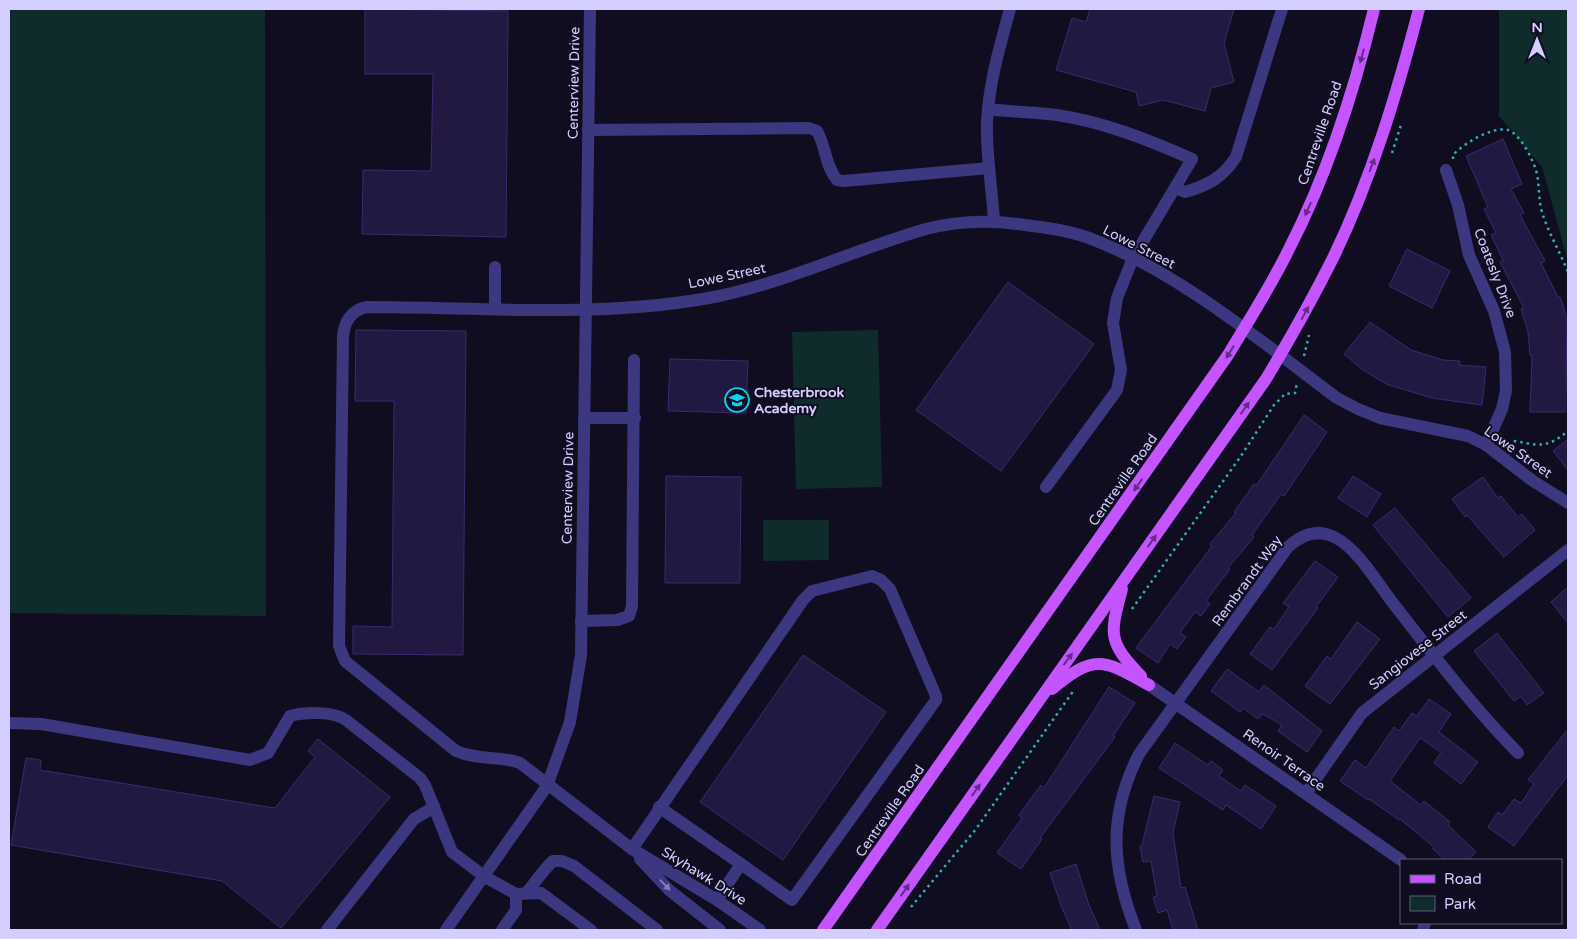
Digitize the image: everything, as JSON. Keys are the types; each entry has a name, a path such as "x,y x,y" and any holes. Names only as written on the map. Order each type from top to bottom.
{"main road":[{"name":"Centreville Road","path":"824,930 1108,528 1244,329 1289,250 1325,169 1341,127 1374,9"},
{"path":"877,930 1124,581 1280,355 1334,255 1357,202 1394,100 1419,9"},
{"path":"1124,581 1113,625 1113,636 1117,648 1125,659 1149,685"},
{"path":"1040,699 1066,677 1093,663 1105,662 1116,666 1149,685"}],"street":[{"name":"Centerview Drive","path":"446,930 547,786 570,722 578,689 582,621 590,9"},
{"path":"994,221 987,153 988,109 997,51 1010,9"},
{"path":"1174,188 1185,192 1215,181 1227,170 1236,157 1282,9"},
{"path":"988,109 1058,115 1129,132 1192,159 1133,258 1117,298 1113,323 1121,370 1117,390 1046,487"},
{"path":"588,130 809,128 818,131 823,140 833,175 838,180 844,181 989,168"},
{"name":"Coatesly Drive","path":"1446,170 1458,205 1466,247 1494,311 1504,352 1506,391 1502,409 1486,445"},
{"name":"Lowe Street","path":"495,308 585,309 640,307 718,296 779,281 928,229 968,222 994,221 1061,230 1088,238 1133,258 1181,286 1244,329 1337,398 1380,418 1468,436 1486,445 1503,457 1532,482 1568,503"},
{"path":"495,266 495,308"},
{"name":"Skyhawk Drive","path":"495,308 367,307 356,311 345,324 343,337 339,646 345,661 456,751 478,759 505,759 520,763 547,786 632,850 717,900 760,930"},
{"path":"582,621 617,620 629,616 632,606 634,360"},
{"path":"584,418 635,418"},
{"name":"Rembrandt Way","path":"1136,930 1122,894 1116,860 1117,820 1120,799 1128,777 1139,754 1288,547 1299,537 1309,534 1329,535 1349,548 1434,657 1496,731 1518,753"},
{"name":"Sangiovese Street","path":"1306,793 1362,713 1568,550"},
{"path":"632,850 659,807 808,595 812,591 865,576 872,576 881,580 890,589 936,696 936,700 792,900 659,807"},
{"name":"Renoir Terrace","path":"1149,685 1400,859"},
{"path":"9,723 41,724 250,760 268,753 290,716 303,714 336,715 342,717 420,778 425,785 452,852 484,876 521,893 541,893 591,930"},
{"path":"327,930 414,819 434,807"},
{"name":"Skyhawk Drive","path":"632,850 670,890 720,930"},
{"path":"502,930 516,910 521,893 537,881 541,872 553,861 562,861 574,866 657,930"},
{"path":"717,900 741,864"}],"path":[{"path":"1446,170 1454,162 1453,155 1477,138 1497,130 1508,130 1518,137 1535,168 1541,211 1568,272"},
{"path":"1130,612 1241,456 1274,405 1285,394 1295,393"},
{"path":"1503,457 1510,444 1515,441 1540,446 1551,443 1568,431"},
{"path":"909,910 976,829 1075,688"}],"green space":[{"path":"9,9 265,9 266,616 9,613"},
{"path":"1499,9 1568,9 1568,262 1542,167 1499,116"},
{"path":"878,330 882,487 796,489 792,332"},
{"path":"763,520 829,520 829,560 763,561"}],"building":[{"path":"365,9 508,11 506,237 362,234 363,170 431,171 433,74 365,74"},
{"path":"1090,9 1234,9 1224,43 1234,82 1211,88 1205,111 1163,100 1139,106 1136,92 1056,70 1072,18 1086,22"},
{"path":"1503,139 1522,184 1511,189 1524,213 1520,215 1545,261 1541,263 1558,297 1560,297 1567,319 1566,390 1568,390 1568,412 1530,412 1532,355 1530,355 1528,332 1521,309 1524,308 1500,262 1503,260 1491,235 1496,233 1484,209 1488,207 1466,156"},
{"path":"1407,249 1450,271 1432,308 1389,286"},
{"path":"1008,282 1094,344 1001,471 916,410"},
{"path":"1370,322 1411,350 1443,360 1460,361 1459,365 1486,367 1482,405 1432,398 1386,384 1363,370 1344,354"},
{"path":"356,330 466,331 463,655 353,654 353,626 392,627 394,401 355,401"},
{"path":"670,359 748,361 746,413 668,411"},
{"path":"1304,415 1327,432 1284,496 1281,494 1252,535 1254,537 1228,568 1230,569 1206,601 1210,604 1201,616 1195,612 1180,633 1186,637 1177,649 1170,644 1158,663 1136,648 1212,546 1210,544 1236,513 1234,512 1254,484 1256,486"},
{"path":"1568,439 1568,470 1553,451"},
{"path":"666,476 741,477 740,583 665,583"},
{"path":"1353,476 1381,494 1367,517 1338,498"},
{"path":"1483,477 1498,498 1501,496 1518,517 1522,514 1535,530 1504,557 1467,515 1465,517 1452,499"},
{"path":"1395,508 1471,598 1448,617 1373,525"},
{"path":"1315,561 1338,577 1316,607 1318,608 1272,670 1250,654 1270,627 1274,629 1289,607 1283,603"},
{"path":"1568,587 1568,623 1551,602"},
{"path":"1357,622 1380,639 1330,704 1305,686 1327,656 1331,659"},
{"path":"1497,633 1544,693 1527,705 1521,696 1514,701 1474,651"},
{"path":"803,655 886,712 783,860 700,802"},
{"path":"1227,669 1259,692 1264,685 1322,731 1307,752 1278,731 1282,725 1263,714 1258,719 1243,708 1240,712 1211,691"},
{"path":"1109,687 1135,703 1113,736 1115,737 1040,838 1042,839 1021,869 997,853 1022,818 1019,815 1041,785 1044,788"},
{"path":"1429,699 1451,714 1439,732 1478,762 1461,784 1434,763 1441,752 1420,738 1390,781 1421,805 1424,801 1450,822 1448,825 1476,852 1469,859 1444,859 1433,849 1434,847 1400,819 1340,781 1355,760 1366,768 1394,727 1399,731 1412,713 1417,716"},
{"path":"1568,729 1568,775 1514,846 1488,827 1498,812 1502,815 1514,799 1521,803 1534,784 1528,780"},
{"path":"318,739 390,797 281,928 222,881 11,845 26,758 41,760 40,770 275,808 315,757 308,751"},
{"path":"1175,743 1208,765 1211,761 1223,770 1219,776 1241,791 1245,785 1276,806 1261,829 1226,805 1223,810 1159,768"},
{"path":"1154,796 1180,802 1173,833 1181,888 1185,887 1198,930 1173,930 1167,910 1158,913 1153,897 1157,896 1151,861 1143,862 1140,846 1142,845"},
{"path":"1076,864 1089,905 1100,930 1072,930 1062,908 1050,873"}],"place":[{"name":"Chesterbrook Academy","path":"737,400"}]}
